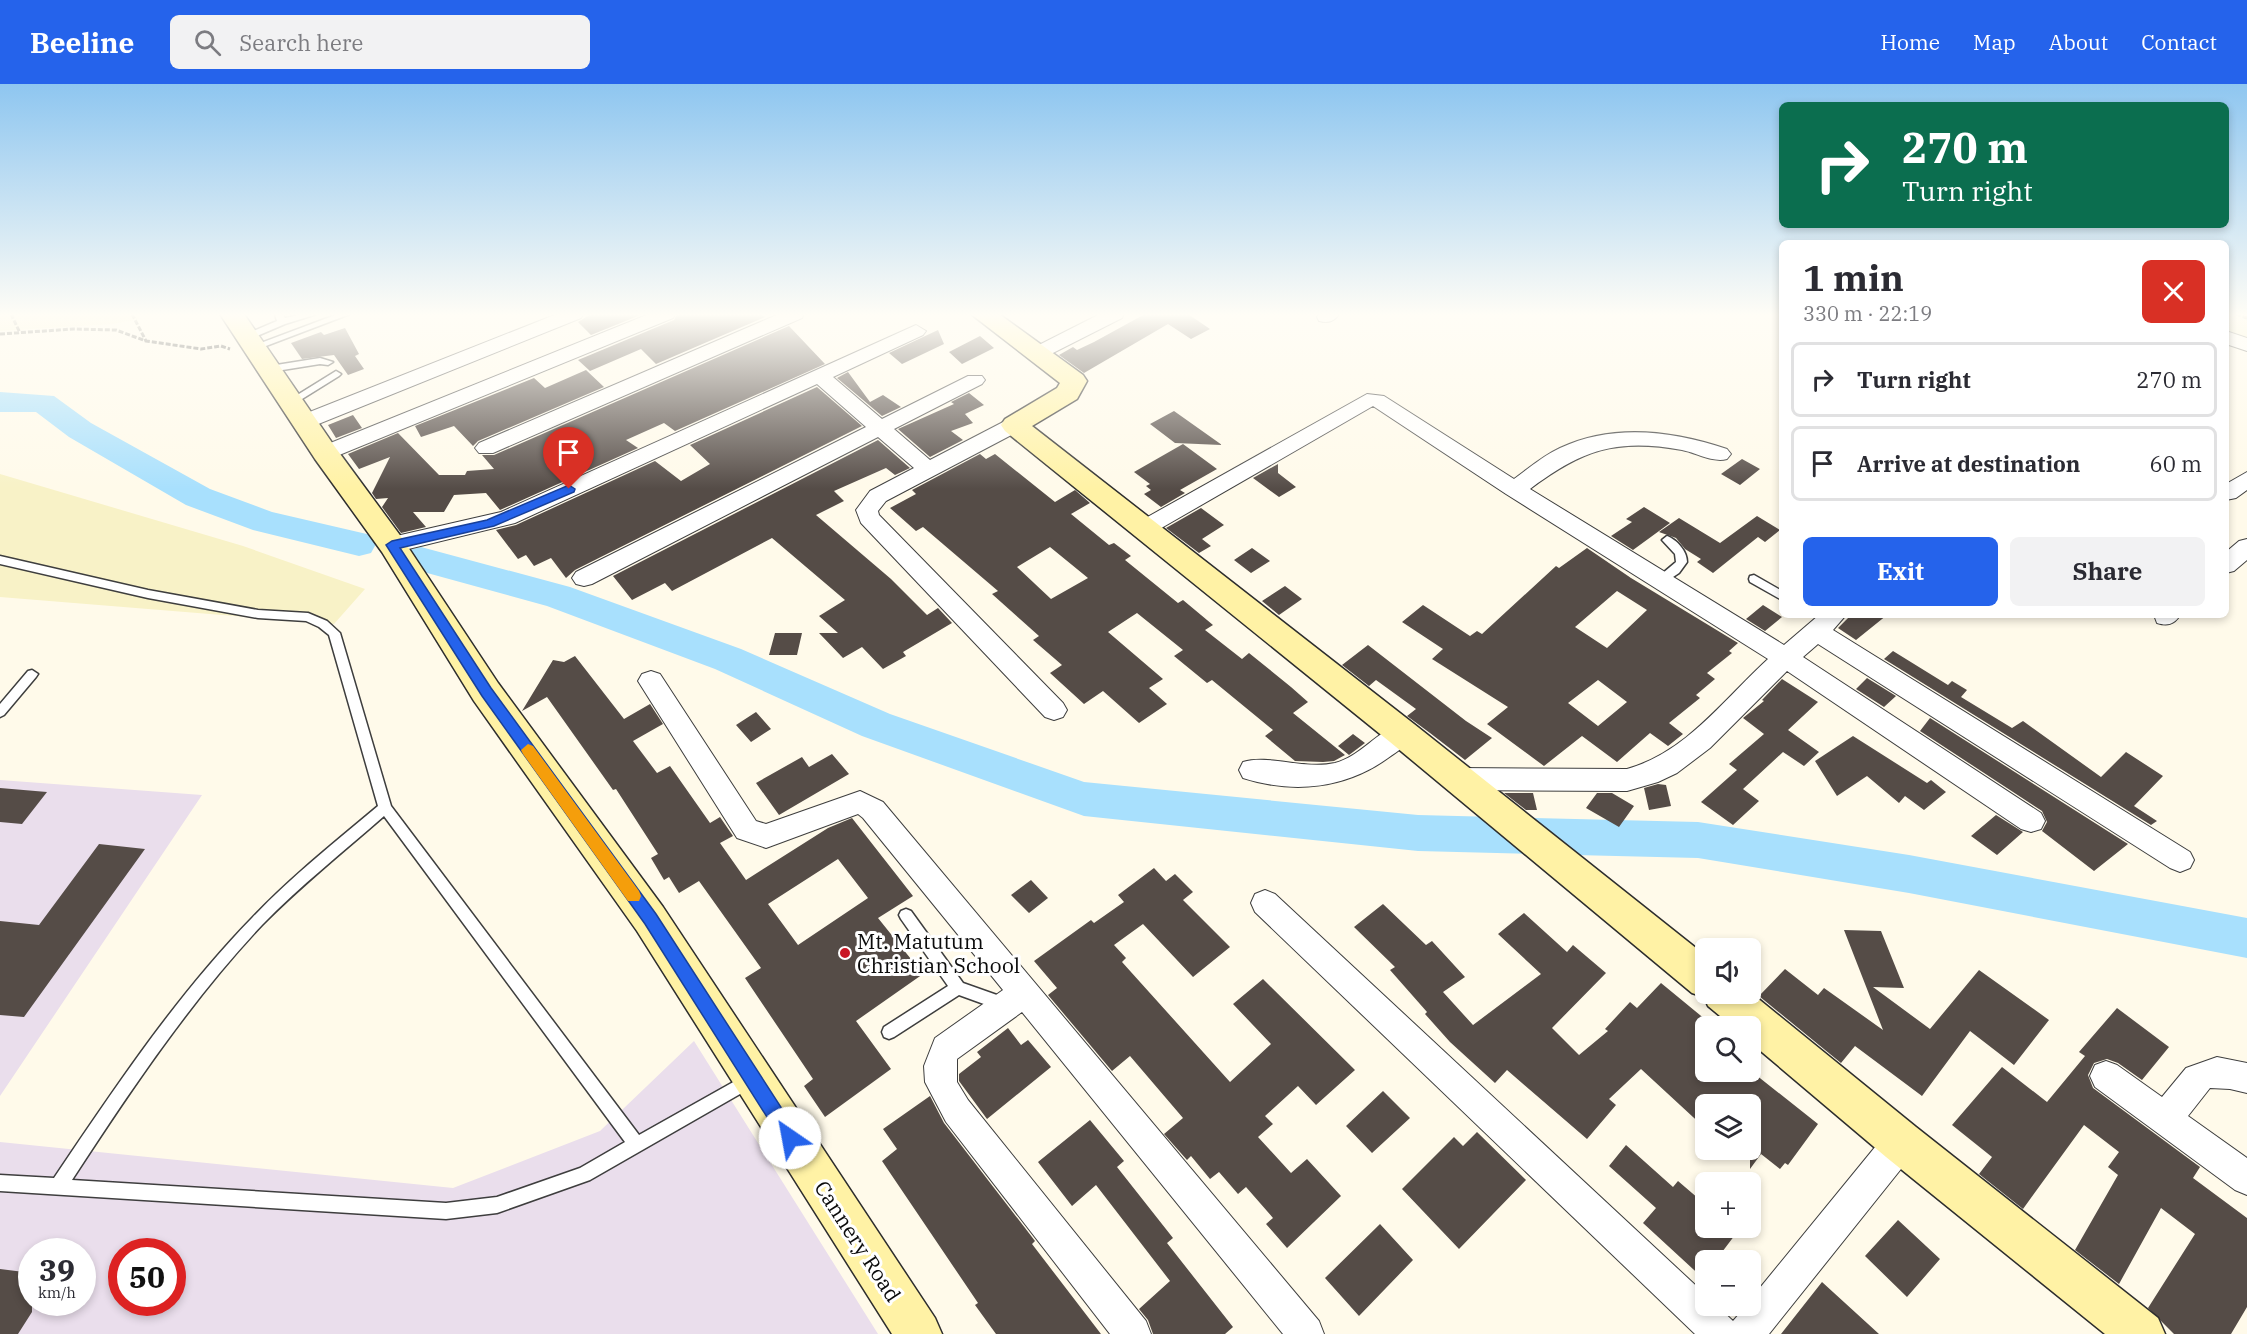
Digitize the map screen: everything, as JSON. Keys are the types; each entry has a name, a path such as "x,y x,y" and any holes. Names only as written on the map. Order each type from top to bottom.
{"street":[{"name":"Cannery Road","path":"272,372 325,453 392,545 486,692 650,919 919,1334"},
{"path":"298,412 410,372"},
{"path":"325,453 523,372"},
{"path":"486,448 660,372"},
{"path":"392,545 507,518 825,372"},
{"path":"1054,710 869,518 867,510 878,496 930,471 1050,404 1073,386 1074,381 1063,372"},
{"path":"819,375 930,471"},
{"path":"584,578 975,380"},
{"path":"1143,529 1371,399 1377,400 1514,489 1786,658 2031,821"},
{"path":"1014,426 1402,732 1695,971"},
{"path":"1514,489 1568,453 1606,442 1642,440 1683,442 1720,454"},
{"path":"2234,496 2247,479"},
{"path":"2229,562 2247,547"},
{"path":"1457,779 1627,780 1651,775 1702,742 1822,621 2180,860"},
{"path":"651,681 747,830 766,836 854,804 866,804 1016,999 1306,1334"},
{"path":"1252,770 1299,777 1342,774 1373,757 1402,732"},
{"path":"1265,903 1722,1334"},
{"path":"1016,999 946,1049 940,1062 942,1088 957,1111 1133,1334"},
{"path":"1735,1004 1901,1142 2142,1334"},
{"path":"2166,1120 2196,1078 2210,1071 2247,1078"},
{"path":"2106,1076 2247,1178"},
{"path":"1746,1334 1901,1142"}],"lane":[{"path":"298,412 336,374"},
{"path":"1661,581 1680,568 1683,559 1681,552 1667,540"},
{"path":"0,560 148,594 258,614 308,617 323,624 334,633 385,808 637,1145"},
{"path":"1754,579 1779,594"},
{"path":"0,712 32,674"},
{"path":"58,1186 99,1124 241,940 296,884 385,808"},
{"path":"906,915 958,988"},
{"path":"889,1032 958,988 1016,999"},
{"path":"0,1183 446,1211 497,1205 584,1174 753,1079"}],"shaded area":[{"path":"0,474 243,546 365,589 334,624 0,597"},
{"path":"0,780 202,795 0,1096"},
{"path":"694,1041 878,1334 0,1334 0,1142 453,1188 600,1131"}],"building":[{"path":"581,372 588,372 604,387 478,441 473,446 454,426 421,437 415,426 534,378 545,388"},
{"path":"683,372 806,372 675,431 664,423 626,440 638,448 500,510 486,493 454,495 444,512 413,512 426,527 401,533 382,507 388,498 376,499 372,493 390,457 359,469 348,454 398,433 439,475 465,475 467,471 494,469 482,455 494,455"},
{"path":"848,372 870,402 883,395 901,407 882,416 837,378"},
{"path":"817,387 862,426 575,570 566,578 551,558 534,566 526,555 518,559 496,530 516,525 655,461 681,481 710,464 690,445"},
{"path":"969,393 984,405 965,414 973,423 951,431 963,440 930,457 898,429 954,404 951,402"},
{"path":"1174,411 1222,445 1175,443 1150,424"},
{"path":"353,415 362,428 336,438 328,425"},
{"path":"878,440 910,468 895,475 886,468 834,491 844,501 816,515 891,579 927,615 938,608 952,623 903,652 906,656 883,669 862,647 843,658 819,633 838,633 819,616 845,600 772,538 672,591 665,583 632,600 613,576"},
{"path":"1183,444 1217,469 1180,490 1185,493 1161,507 1144,494 1151,490 1146,486 1150,484 1134,472"},
{"path":"980,454 986,459 995,454 1055,502 1075,490 1090,503 1071,514 1109,545 1114,543 1131,556 1125,560 1178,603 1183,600 1213,625 1205,630 1242,659 1249,653 1291,687 1308,702 1293,713 1345,755 1334,761 1295,761 1265,736 1273,730 1212,680 1207,683 1174,656 1183,650 1137,613 1108,632 1163,679 1149,688 1167,704 1139,723 1103,691 1084,704 1050,673 1062,665 1033,640 1039,636 992,594 998,591 923,527 916,531 890,508 916,494 912,490","holes":["1050,547 1088,578 1051,599 1017,567"]},
{"path":"1742,459 1760,469 1740,485 1721,474"},
{"path":"1278,464 1278,473 1296,487 1279,497 1253,478"},
{"path":"1644,507 1670,523 1633,550 1611,536 1632,522 1626,519"},
{"path":"1201,508 1224,525 1202,539 1211,546 1199,553 1166,528"},
{"path":"1757,516 1779,529 1765,542 1758,537 1713,573 1697,562 1701,559 1685,549 1676,538 1659,532 1679,518 1720,543"},
{"path":"1252,548 1270,561 1251,573 1234,560"},
{"path":"1587,548 1631,578 1738,643 1729,651 1732,653 1707,673 1715,679 1696,695 1700,698 1669,723 1683,734 1668,746 1650,733 1617,762 1582,736 1544,766 1487,724 1508,707 1432,659 1443,649 1402,622 1423,605 1470,636 1477,631 1482,634 1556,566 1559,568","holes":["1617,591 1647,610 1607,648 1575,627","1598,680 1627,702 1598,726 1568,703"]},
{"path":"1285,586 1302,599 1279,615 1262,601"},
{"path":"1763,605 1781,618 1765,631 1746,619"},
{"path":"1848,618 1883,618 1856,640 1838,628"},
{"path":"775,633 802,633 797,655 769,655"},
{"path":"1368,645 1466,721 1492,738 1465,760 1407,716 1416,709 1376,680 1369,686 1342,665"},
{"path":"1893,651 1948,685 1952,681 1967,690 1961,697 2012,728 2023,721 2101,777 2126,752 2163,776 2134,806 2157,821 2151,825 1884,659"},
{"path":"575,656 624,719 650,704 663,724 633,741 657,773 670,766 710,823 720,817 733,836 720,843 746,880 828,828 852,818 913,896 878,918 923,974 856,1021 891,1069 825,1117 804,1086 813,1079 745,978 761,968 699,881 679,893 669,877 664,880 651,858 658,854 616,789 613,790 547,697 522,711 553,660 564,662","holes":["838,859 868,898 798,945 768,904"]},
{"path":"1867,678 1896,696 1884,707 1856,689"},
{"path":"1782,679 1818,702 1788,730 1819,752 1804,766 1783,752 1743,789 1759,801 1733,825 1701,802 1737,770 1729,764 1764,734 1743,718 1764,701 1762,700"},
{"path":"756,712 771,729 751,742 736,725"},
{"path":"1930,718 2128,844 2094,871 2042,831 2047,822 2042,811 1920,731"},
{"path":"1353,734 1365,743 1349,755 1338,746"},
{"path":"1853,736 1927,783 1931,780 1946,792 1924,810 1905,796 1899,803 1867,776 1837,796 1815,761"},
{"path":"832,754 849,774 779,815 756,783 802,757 809,767"},
{"path":"1658,784 1666,785 1671,806 1649,810 1644,788"},
{"path":"0,788 47,792 22,824 0,822"},
{"path":"1504,793 1533,793 1537,810 1526,810"},
{"path":"1597,793 1612,793 1634,806 1619,827 1586,808"},
{"path":"1996,815 2023,832 1997,855 1971,836"},
{"path":"99,844 145,849 24,1017 0,1015 0,921 39,925"},
{"path":"1154,868 1166,881 1175,874 1193,892 1183,900 1230,947 1193,977 1143,924 1114,945 1126,958 1122,962 1230,1082 1271,1044 1233,1004 1263,979 1355,1070 1316,1105 1298,1086 1265,1116 1273,1124 1258,1137 1291,1173 1307,1159 1341,1196 1287,1248 1266,1224 1273,1218 1246,1187 1238,1194 1219,1172 1210,1179 1191,1156 1187,1160 1164,1134 1183,1118 1130,1056 1112,1071 1048,995 1057,988 1034,961 1091,920 1094,923 1124,902 1118,895"},
{"path":"1031,880 1048,898 1029,913 1011,895"},
{"path":"1383,904 1426,945 1432,941 1465,977 1443,992 1473,1025 1541,974 1498,934 1524,913 1567,952 1573,945 1606,973 1552,1028 1579,1055 1608,1031 1605,1029 1630,1002 1637,1008 1661,983 1701,1016 1695,1016 1695,1082 1761,1082 1761,1079 1818,1124 1788,1165 1785,1163 1780,1169 1761,1154 1761,1094 1695,1094 1695,1119 1641,1069 1609,1099 1616,1105 1587,1139 1507,1070 1495,1083 1450,1042 1390,970 1395,967 1354,927"},
{"path":"1844,930 1881,931 1904,988 1873,987 1930,1029 1979,970 2049,1020 2014,1065 1970,1031 1922,1096 1855,1046 1841,1063 1761,998 1761,994 1785,969 1818,995 1824,988 1883,1030"},
{"path":"2117,1008 2169,1047 2142,1080 2118,1063 2107,1059 2094,1063 2088,1075 2093,1088 2200,1167 2193,1178 2247,1218 2247,1307 2231,1334 2174,1334 2148,1308 2195,1234 2161,1208 2119,1284 2075,1250 2118,1175 2108,1167 2119,1152 2084,1125 2023,1209 1979,1174 1992,1157 1952,1125 2002,1067 2047,1102 2085,1056 2079,1052"},
{"path":"1008,1028 1021,1045 1028,1040 1051,1067 987,1119 959,1081 959,1074 981,1057 977,1052"},
{"path":"1383,1091 1410,1118 1372,1153 1346,1126"},
{"path":"930,1096 944,1123 1035,1241 1032,1244 1101,1334 996,1334 975,1305 978,1303 882,1161 897,1149 883,1129"},
{"path":"1090,1120 1124,1161 1117,1167 1173,1238 1167,1243 1233,1327 1225,1334 1153,1334 1148,1320 1139,1309 1170,1281 1096,1185 1072,1206 1038,1162"},
{"path":"1477,1132 1526,1180 1459,1249 1402,1189 1454,1137 1463,1146"},
{"path":"1626,1145 1673,1187 1678,1181 1695,1196 1695,1238 1733,1238 1724,1250 1695,1250 1695,1271 1643,1223 1656,1208 1609,1166"},
{"path":"1750,1160 1757,1160 1750,1169"},
{"path":"1898,1220 1940,1259 1907,1297 1865,1256"},
{"path":"1380,1224 1413,1260 1359,1316 1325,1278"},
{"path":"0,1269 18,1271 18,1316 29,1316 18,1334 0,1334"},
{"path":"1822,1282 1879,1334 1781,1334"}],"waterway":[{"path":"0,402 43,403 80,430 198,497 265,522 359,544"},
{"path":"421,559 557,596 728,659 876,725 1084,799 1418,833 1698,840 1909,874 2247,938"}],"slow traffic":[{"path":"528,750 633,896"}],"place":[{"name":"Mt. Matutum Christian School","path":"845,953"}],"route":[{"path":"569,489 490,524 392,545 486,692 650,919 790,1138"}]}
